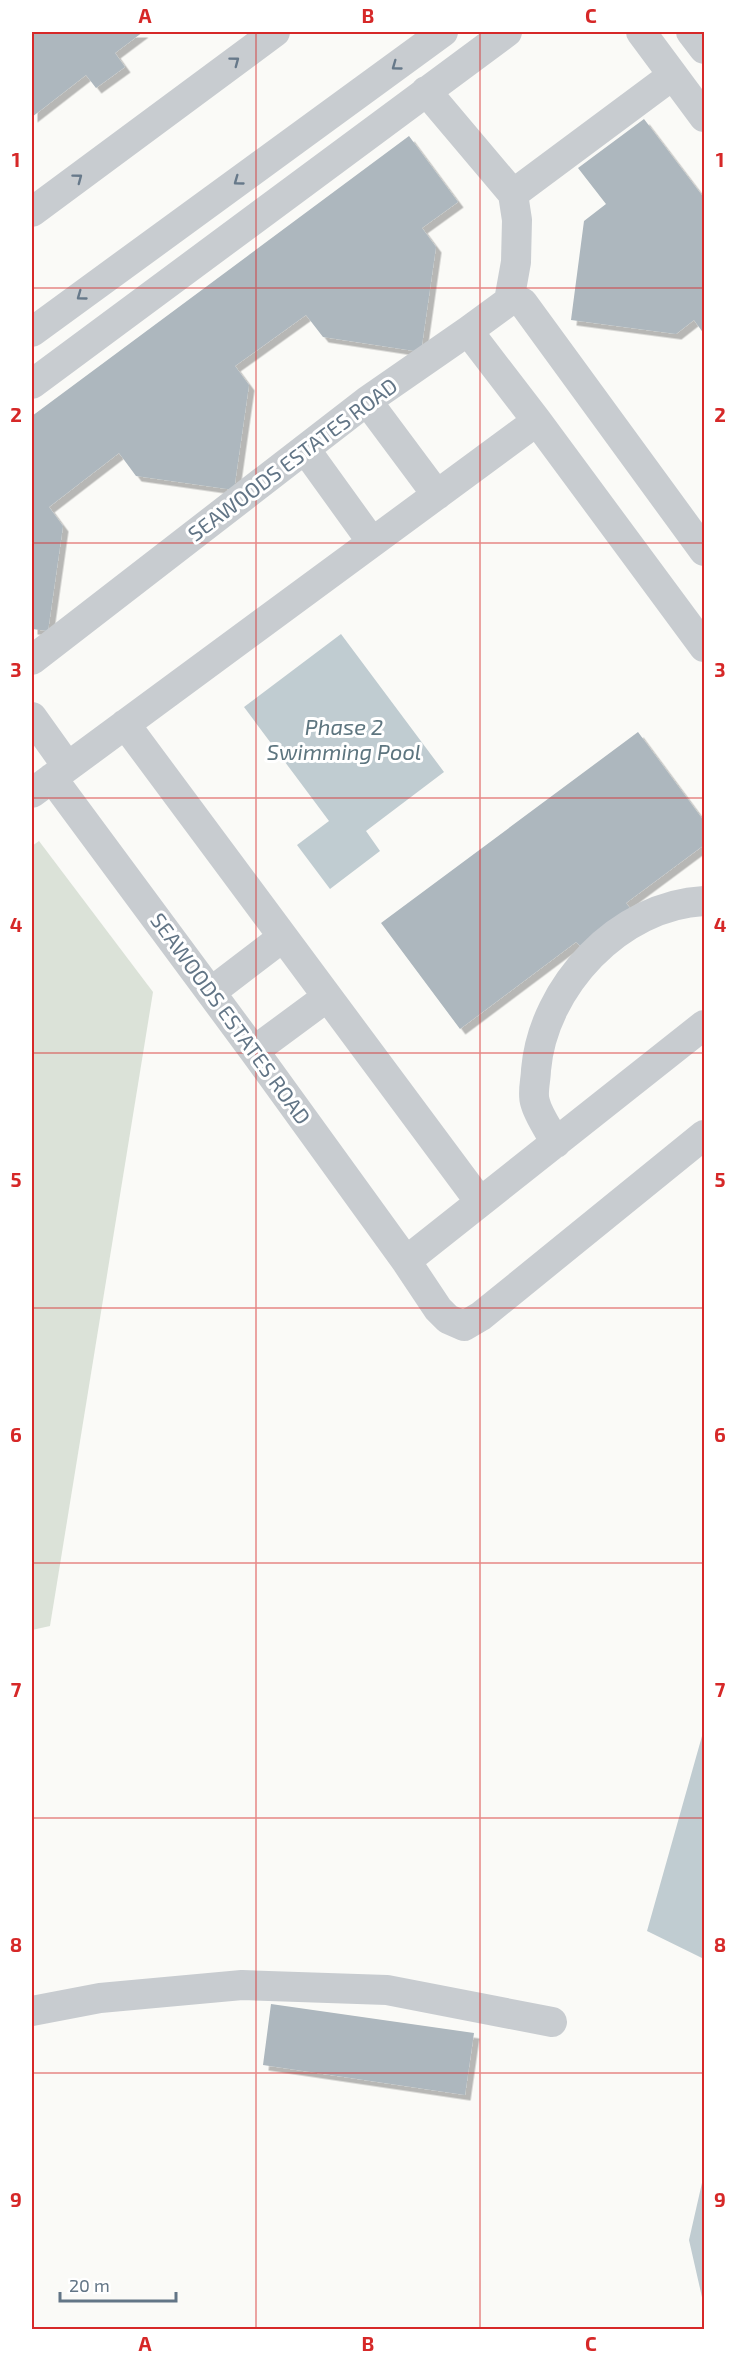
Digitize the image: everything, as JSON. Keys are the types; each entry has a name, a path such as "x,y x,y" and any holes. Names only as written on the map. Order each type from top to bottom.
{"street":[{"path":"32,212 275,32"},
{"path":"32,332 443,32"},
{"path":"32,384 507,32"},
{"path":"641,32 705,117"},
{"path":"691,32 705,50"},
{"path":"513,194 673,75"},
{"path":"426,91 513,194 517,220 516,262 509,301 517,300 522,303 705,550"},
{"name":"SEAWOODS ESTATES ROAD","path":"32,660 367,402 509,301"},
{"path":"468,331 705,647"},
{"path":"367,402 437,495"},
{"path":"50,779 537,421"},
{"path":"305,449 372,543"},
{"name":"SEAWOODS ESTATES ROAD","path":"32,717 50,779 211,992 406,1261 438,1309 448,1319 464,1326 500,1302 705,1135"},
{"path":"125,724 480,1202"},
{"path":"556,1143 534,1101 537,1054 551,1011 575,971 608,939 648,916 692,902 705,901"},
{"path":"211,992 283,937"},
{"path":"254,1051 327,997"},
{"path":"406,1261 705,1025"},
{"path":"32,2011 100,1998 242,1986 387,1990 552,2022"}],"shaded area":[{"path":"39,841 153,992 50,1626 32,1630 32,846"}],"water":[{"name":"Phase 2 Swimming Pool","path":"341,634 444,772 366,831 380,851 330,889 297,845 329,821 244,707"},
{"path":"704,1729 704,1959 647,1931"},
{"path":"704,2174 704,2306 689,2240"}],"building":[{"path":"32,32 143,32 115,53 125,67 96,88 86,75 32,117"},
{"path":"644,119 704,198 704,334 694,320 676,334 571,320 584,221 606,204 578,168"},
{"path":"409,136 458,202 422,228 436,247 421,352 323,337 306,315 235,366 249,385 234,490 136,476 119,453 49,507 63,526 48,631 32,629 32,416"},
{"path":"638,732 704,821 704,845 626,903 633,912 584,949 576,942 460,1029 381,923"},
{"path":"271,2004 474,2033 465,2095 263,2065"}]}
